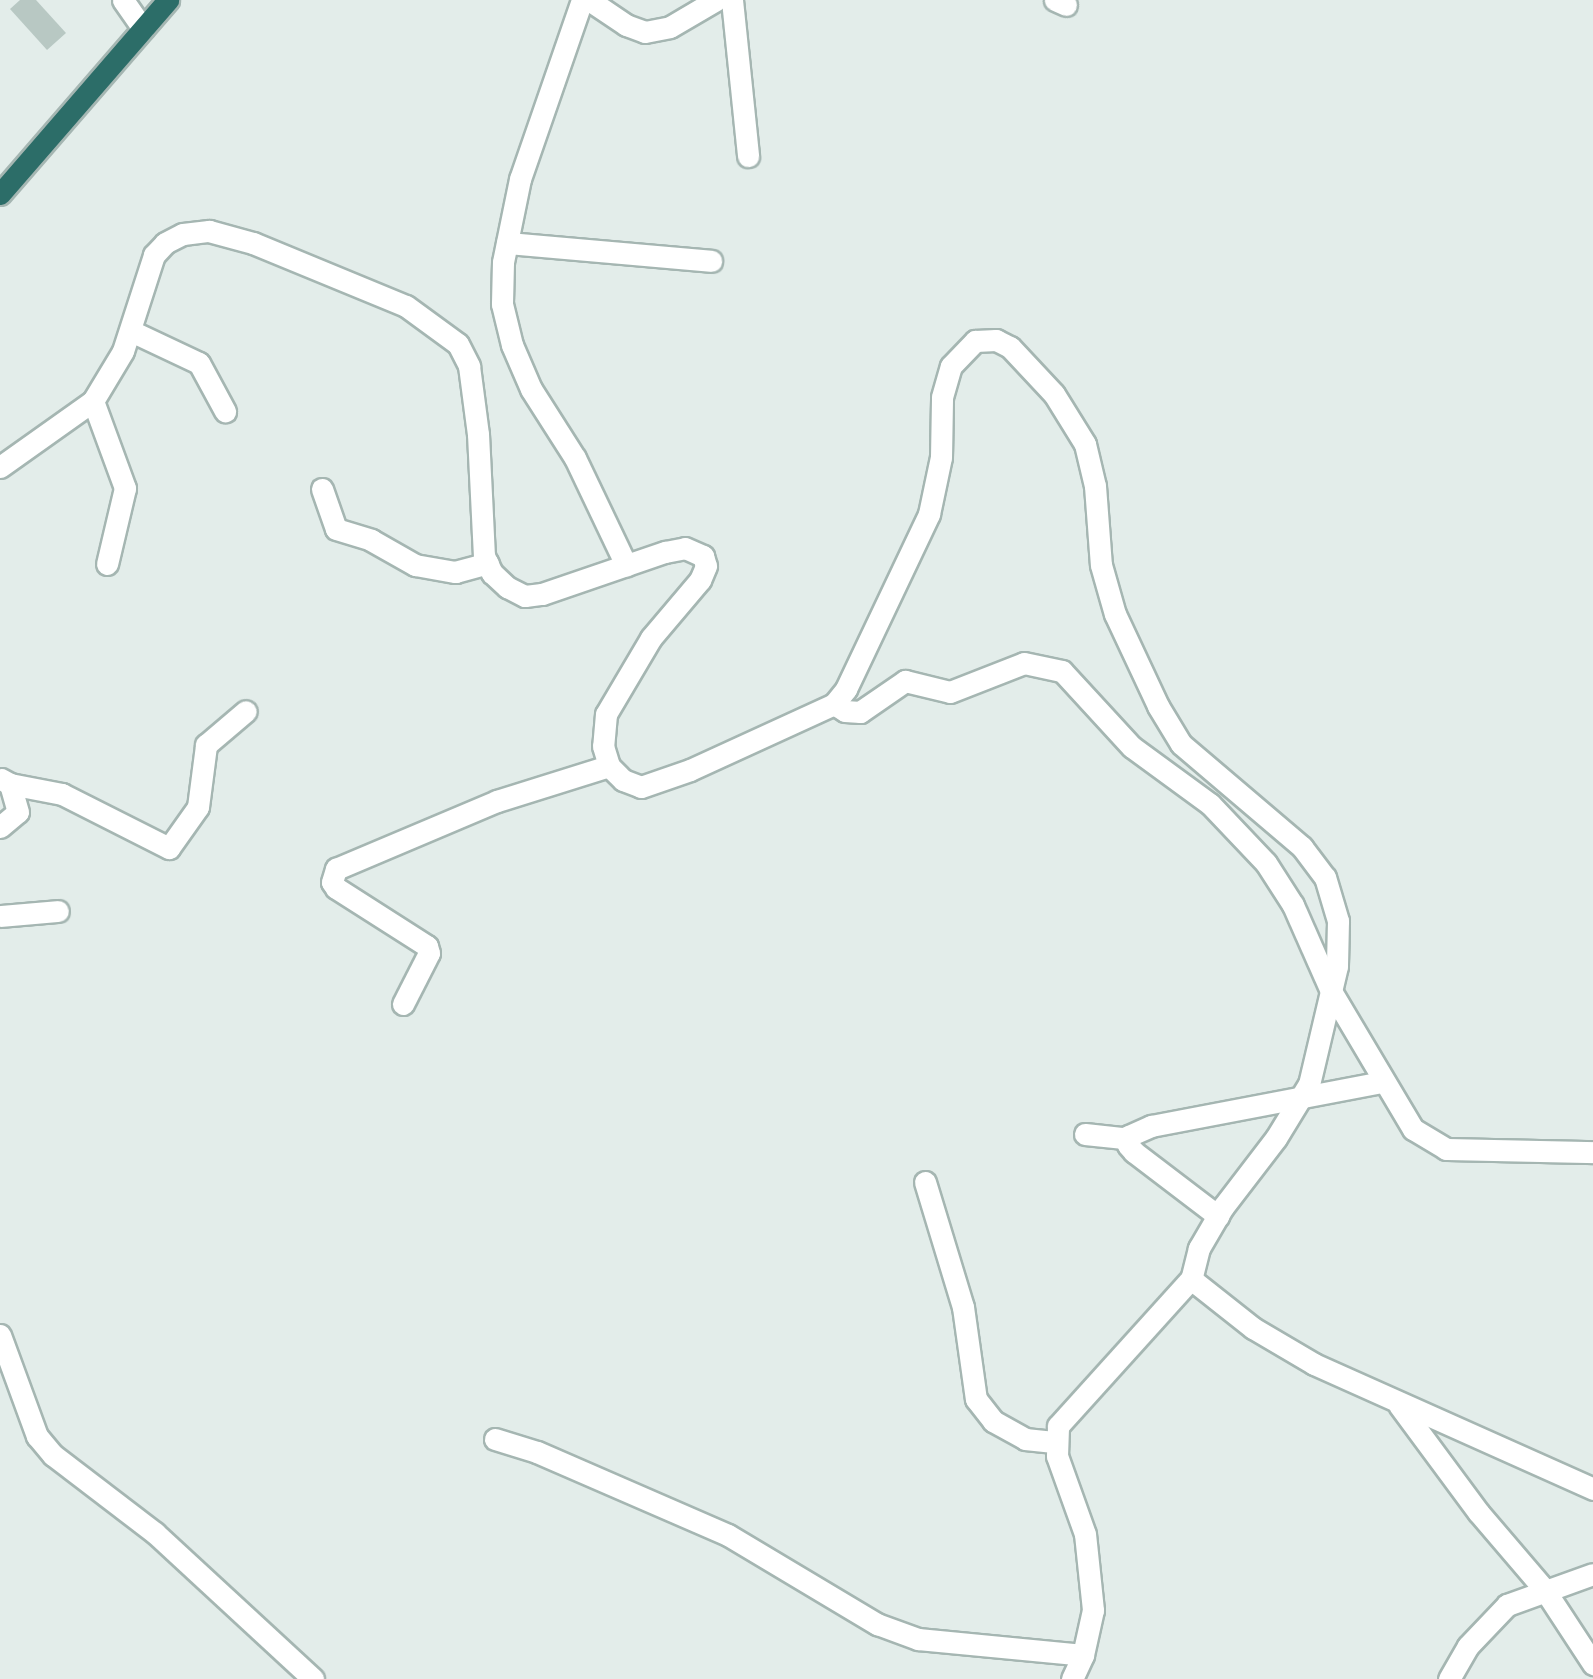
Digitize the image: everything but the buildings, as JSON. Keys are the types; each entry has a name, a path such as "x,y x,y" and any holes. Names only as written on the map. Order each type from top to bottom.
{"highway":[{"path":"0,194 168,0"}],"street":[{"path":"123,0 142,30"},
{"path":"582,0 537,120 507,243 502,304 512,345 531,388 602,511 626,565"},
{"path":"589,0 626,25 645,32 670,27 716,0"},
{"path":"732,0 748,156"},
{"path":"0,467 93,401 131,331 154,256 165,243 183,234 209,231 253,243 406,306 437,325 458,344 469,366 488,564 507,587 525,596 563,590 626,565 685,548 703,556 706,566 625,674 606,713 603,746 610,766 623,780 640,787 659,782 834,704 846,689 929,514 941,457 942,397 951,366 975,341 996,340 1036,372 1085,444 1095,486 1101,565 1115,614 1158,706 1181,744 1302,847 1325,877 1338,921 1337,966 1309,1084 1218,1216 1199,1248 1191,1279 1058,1426 1054,1442 1085,1534 1093,1610 1083,1655 1072,1679"},
{"path":"507,243 710,261"},
{"path":"131,331 199,363 225,411"},
{"path":"93,401 125,488 107,564"},
{"path":"321,489 336,529 371,540 415,565 455,572 488,564"},
{"path":"834,704 845,711 860,712 905,681 950,692 1024,663 1062,671 1132,747 1210,804 1266,863 1293,905 1331,991 1382,1082 1413,1129 1446,1149 1593,1152"},
{"path":"5,781 62,794 169,848 198,807 206,745 246,711"},
{"path":"403,1004 429,953 427,946 336,888 332,882 336,869 497,801 610,766"},
{"path":"0,827 18,811 5,781"},
{"path":"0,916 58,911"},
{"path":"1085,1134 1114,1139 1129,1136 1150,1126 1382,1082"},
{"path":"1129,1136 1128,1145 1134,1152 1218,1216"},
{"path":"925,1182 963,1307 976,1399 993,1421 1025,1439 1054,1442"},
{"path":"1191,1279 1253,1328 1399,1405 1593,1489"},
{"path":"0,1335 37,1436 52,1455 155,1533 313,1679"},
{"path":"1399,1405 1479,1513 1544,1589 1593,1664"},
{"path":"495,1439 537,1452 728,1535 877,1624 918,1639 1083,1655"},
{"path":"1448,1679 1489,1619 1507,1605 1544,1589 1593,1574"}]}
